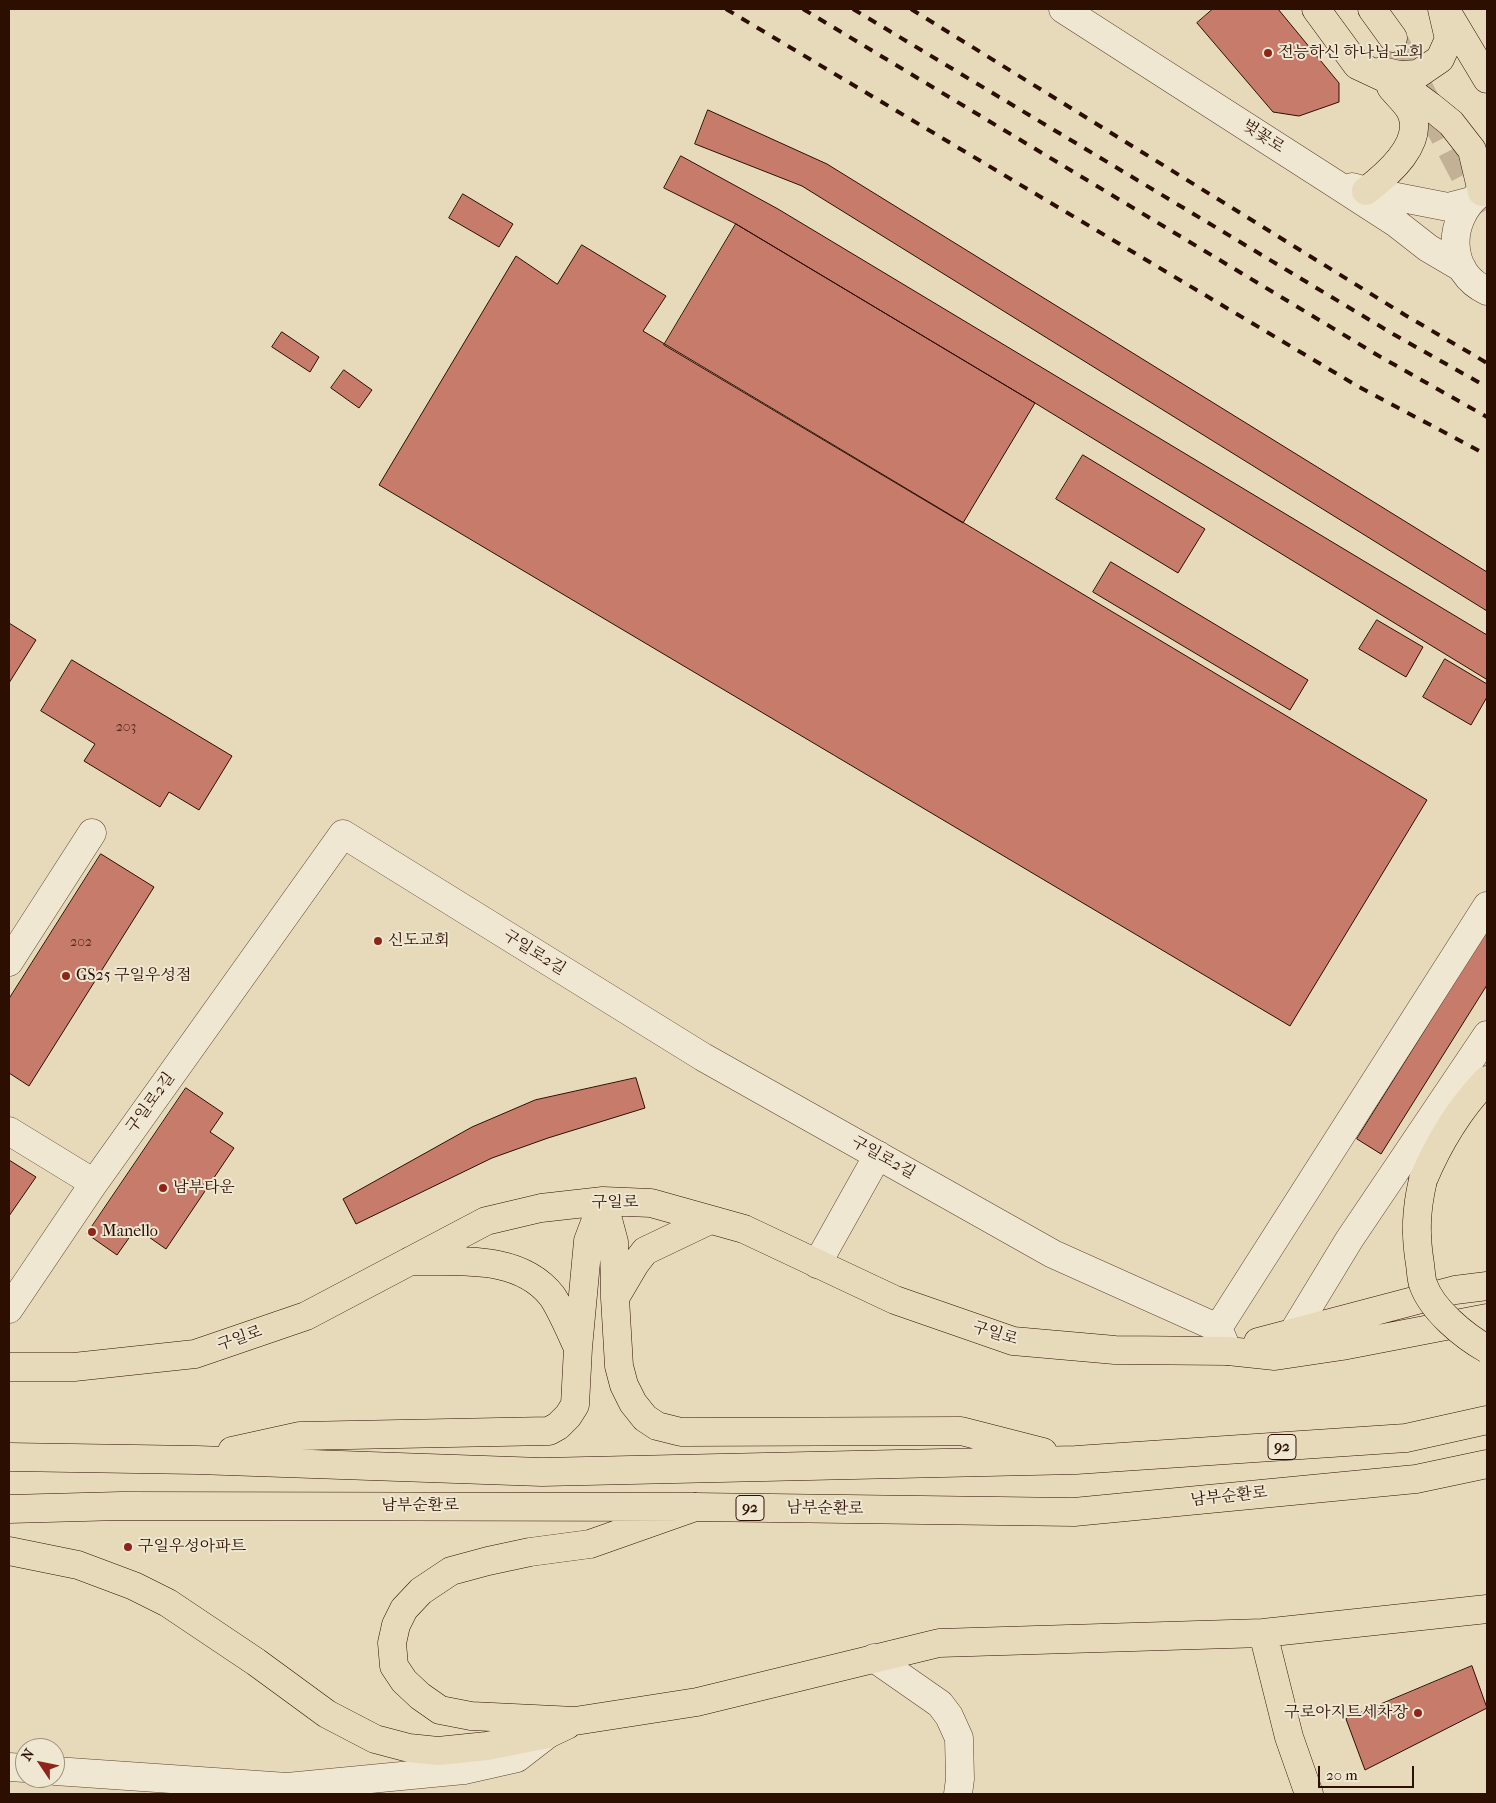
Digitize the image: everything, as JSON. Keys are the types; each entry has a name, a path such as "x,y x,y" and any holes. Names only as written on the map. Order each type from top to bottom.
{"main road":[{"path":"1316,9 1357,65 1404,87 1451,124 1472,150 1480,194"},
{"path":"1372,9 1393,38"},
{"path":"1357,65 1399,75 1418,74 1440,59 1449,39 1443,9"},
{"path":"1443,9 1487,80"},
{"path":"1366,191 1388,174 1404,154 1416,129 1411,111 1382,77"},
{"path":"1487,1080 1451,1124 1435,1152 1423,1180 1418,1205 1416,1233 1423,1284 1429,1295 1451,1324 1468,1338 1487,1349"},
{"path":"603,1201 614,1242 619,1366 624,1385 639,1410 645,1418 657,1426 680,1432 961,1431 1076,1460"},
{"path":"198,1460 300,1436 549,1431 558,1426 575,1406 578,1348 588,1241 603,1201"},
{"name":"구일로","path":"9,1367 74,1367 195,1354 306,1316 486,1221 541,1208 603,1201 651,1203 744,1229 895,1300 1013,1341 1115,1350 1223,1339"},
{"path":"615,1298 645,1251 710,1220"},
{"path":"409,1261 492,1263 518,1271 540,1284 552,1297 578,1348"},
{"path":"1455,1290 1487,1270"},
{"path":"1223,1339 1292,1334 1455,1290 1487,1286"},
{"path":"1223,1339 1275,1356 1342,1346 1487,1318"},
{"name":"92","path":"9,1457 198,1460 542,1472 1076,1460 1406,1438 1487,1420"},
{"name":"남부순환로","path":"9,1509 121,1506 695,1507 1074,1512 1416,1479 1487,1464"},
{"path":"695,1507 590,1544 530,1552 451,1571 421,1591 404,1609 396,1625 392,1643 394,1666 404,1681 420,1696 440,1710 470,1716 575,1721 697,1702 939,1643 1263,1633 1487,1609"},
{"path":"9,1551 78,1565 134,1586 168,1603 256,1662 327,1714 375,1739 409,1748 438,1751 487,1746 548,1734 575,1721"},
{"path":"1263,1633 1289,1737 1310,1794"}],"street":[{"name":"벚꽃로","path":"1063,9 1396,223 1428,248 1462,268 1472,280 1487,291"},
{"path":"1331,180 1366,191 1448,207 1480,194"},
{"path":"1462,268 1455,240 1457,226 1462,212 1480,194"},
{"path":"9,962 92,833"},
{"name":"구일로2길","path":"9,1310 94,1183 343,834 703,1057 1053,1254 1223,1339"},
{"path":"1223,1339 1487,906"},
{"path":"1292,1334 1349,1240 1487,1036"},
{"path":"9,1131 94,1183"},
{"path":"817,1264 878,1155"},
{"path":"874,1658 940,1704 944,1710 959,1738 959,1787"},
{"path":"65,1771 287,1787 464,1770 517,1758 548,1734"}],"building":[{"name":"전능하신 하나님 교회","path":"1213,9 1278,9 1339,83 1339,102 1299,116 1273,112 1197,23"},
{"path":"708,110 827,164 1487,572 1487,611 802,186 695,144"},
{"path":"681,156 778,209 1487,635 1486,679 1035,403 736,224 664,188"},
{"path":"463,194 513,224 499,247 449,218"},
{"path":"736,224 1035,403 963,523 664,345"},
{"path":"582,245 666,296 643,331 1427,800 1290,1026 379,485 516,256 557,284"},
{"path":"282,332 319,357 310,372 272,347"},
{"path":"344,370 372,390 359,408 331,388"},
{"path":"1083,455 1205,529 1178,573 1056,499"},
{"path":"1111,562 1308,680 1290,710 1093,592"},
{"path":"1377,620 1423,647 1406,677 1359,649"},
{"path":"9,623 36,640 9,683"},
{"path":"1445,659 1487,684 1487,697 1471,725 1423,697"},
{"path":"72,660 232,756 199,810 169,792 160,807 84,761 95,744 41,711"},
{"path":"101,854 154,887 29,1086 9,1073 9,999"},
{"path":"1487,931 1487,985 1381,1154 1357,1139"},
{"path":"636,1078 645,1108 548,1138 492,1158 356,1224 343,1199 472,1127 535,1100"},
{"name":"남부타운","path":"186,1088 223,1113 210,1132 234,1148 166,1249 136,1228 117,1255 87,1234"},
{"path":"9,1160 36,1177 9,1216"},
{"name":"구로아지트세차장","path":"1472,1666 1487,1708 1365,1770 1346,1719"}],"tunnel":[{"path":"1393,38 1487,218"}],"railway":[{"path":"726,9 1359,387 1487,455"},
{"path":"803,9 1379,356 1487,417"},
{"path":"853,9 1393,334 1487,387"},
{"path":"911,9 1405,315 1487,363"}],"place":[{"name":"전능하신 하나님 교회","path":"1268,53"},
{"name":"신도교회","path":"378,941"},
{"name":"GS25 구일우성점","path":"66,976"},
{"name":"남부타운","path":"163,1188"},
{"name":"Manello","path":"92,1232"},
{"name":"구일우성아파트","path":"128,1547"},
{"name":"구로아지트세차장","path":"1418,1713"}]}
